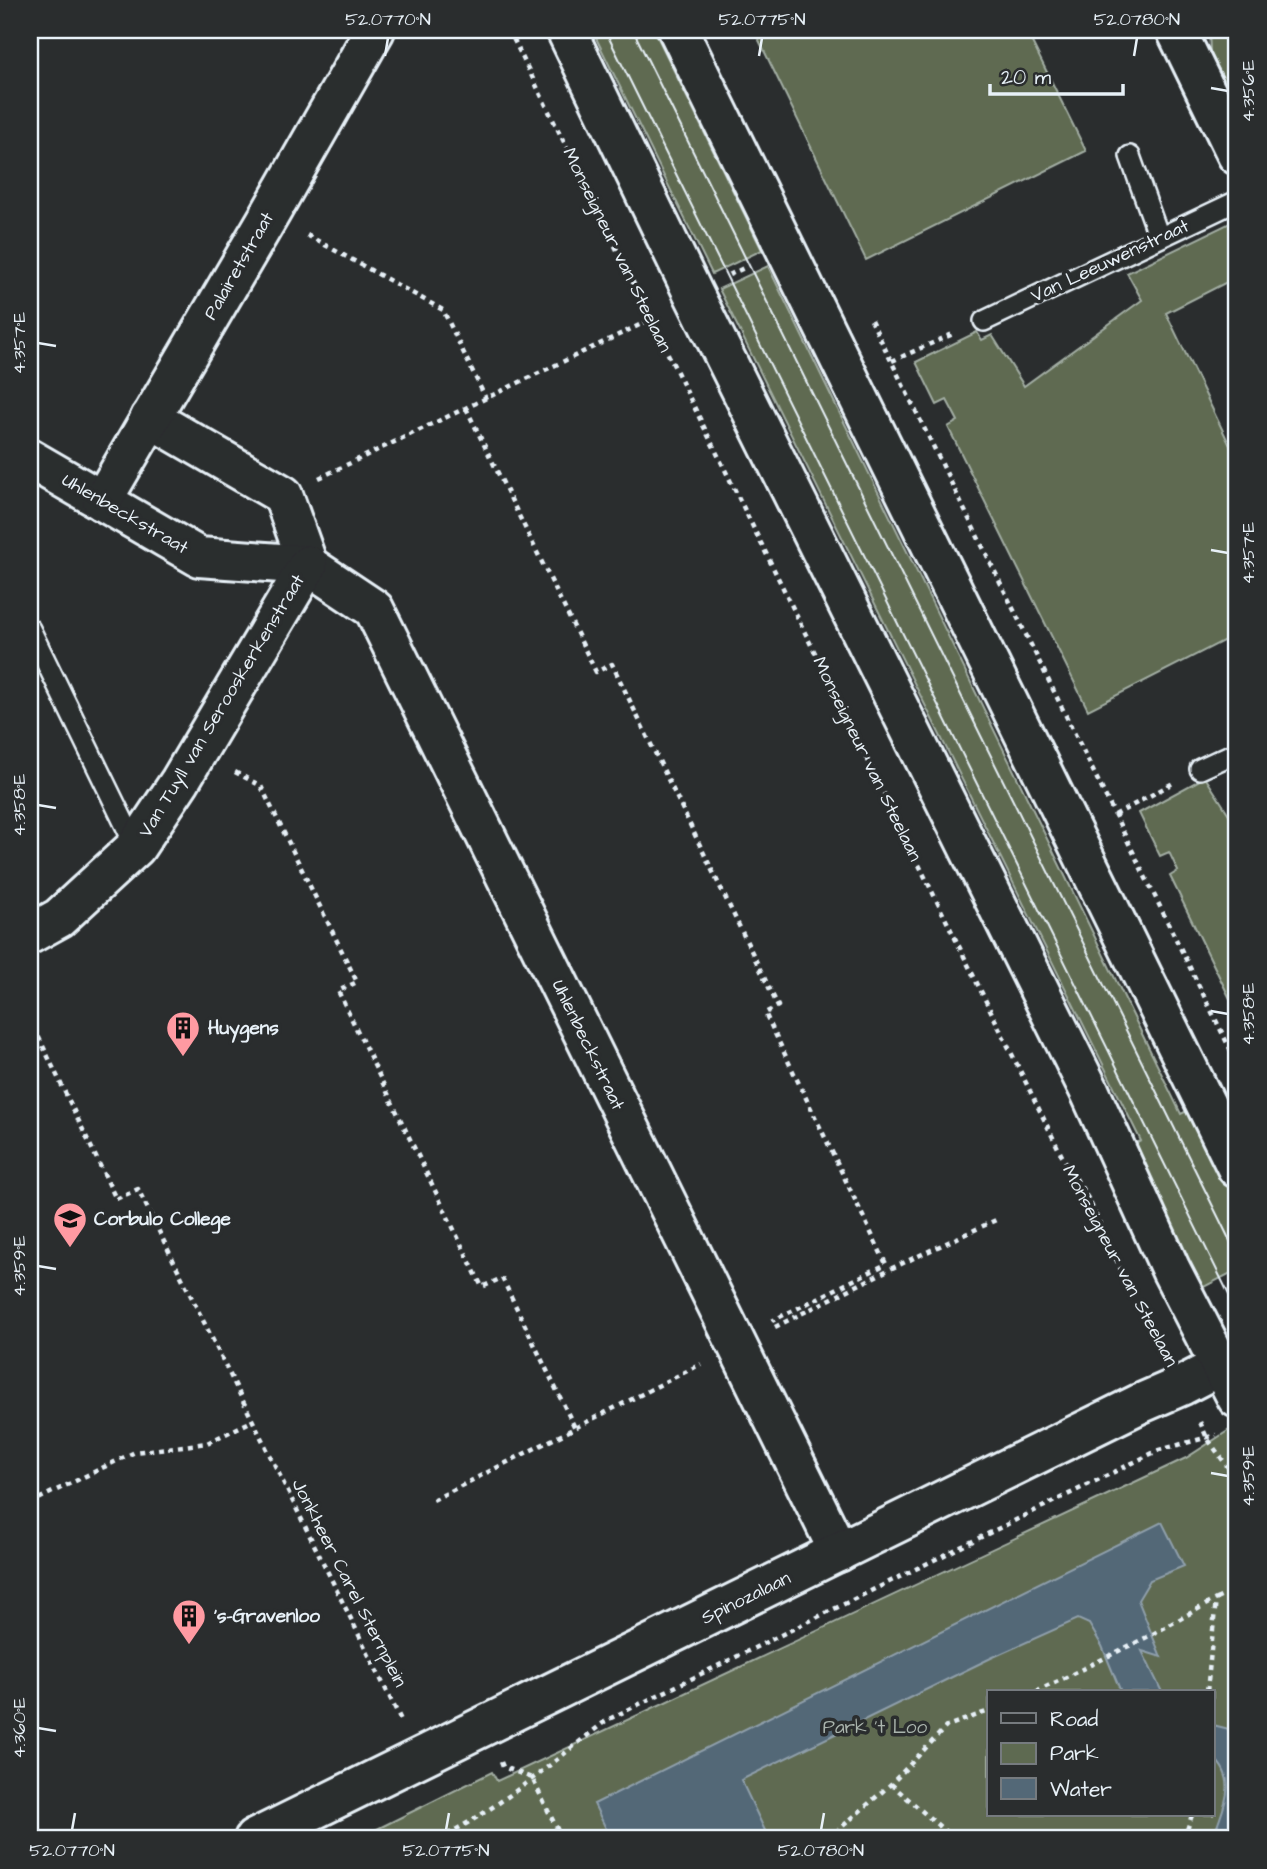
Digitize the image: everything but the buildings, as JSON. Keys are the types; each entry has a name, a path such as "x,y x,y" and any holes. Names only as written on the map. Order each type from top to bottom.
{"street":[{"name":"Palairetstraat","path":"102,501 374,30"},
{"path":"566,30 693,293 1090,1092 1171,1270 1232,1374"},
{"path":"678,30 1237,1168"},
{"path":"1176,30 1237,155"},
{"path":"150,418 283,495 308,565"},
{"name":"Uhlenbeckstraat","path":"30,458 199,557 308,565 374,609 839,1552"},
{"name":"Van Tuyll van Serooskerkenstraat","path":"30,934 59,918 136,848 180,781 308,565"},
{"name":"Spinozalaan","path":"254,1839 1139,1404 1183,1385 1232,1374"}],"lane":[{"path":"1130,156 1159,237"},
{"name":"Van Leeuwenstraat","path":"984,321 1237,201"},
{"name":"Van Tuyll van Serooskerkenstraat","path":"30,629 136,848"},
{"path":"1200,769 1237,752"}],"path":[{"name":"Monseigneur van Steelaan","path":"509,30 1062,1156 1089,1200 1123,1275"},
{"path":"270,214 443,310 486,399"},
{"path":"283,495 651,319 657,312 785,248"},
{"path":"868,313 1237,1063"},
{"path":"892,361 984,321"},
{"path":"433,1500 886,1264 765,1013 778,1006 611,664 596,672 466,408"},
{"path":"197,751 261,786 357,982 338,991 482,1287 502,1278 575,1428"},
{"path":"1115,815 1200,769"},
{"name":"Jonkheer Carel Sternplein","path":"30,1019 116,1199 138,1189 420,1757"},
{"path":"735,1343 998,1219"},
{"name":"Monseigneur van Steelaan","path":"1183,1385 1207,1438 1237,1480"},
{"path":"30,1503 135,1452 207,1443 252,1421"},
{"path":"438,1839 468,1823 532,1778 607,1720 1158,1450 1207,1438"},
{"path":"1040,1690 1237,1590"},
{"path":"1207,1690 1216,1600"},
{"path":"828,1839 891,1784 947,1726 987,1712"},
{"path":"532,1778 562,1839"},
{"path":"891,1784 954,1839"},
{"path":"1184,1839 1192,1816"}],"green space":[{"path":"592,30 654,30 762,250 712,274"},
{"path":"754,30 1026,30 1086,151 866,260"},
{"path":"1209,30 1237,30 1237,105 1210,52"},
{"path":"1234,221 1237,228 1237,277 1166,313 1237,460 1237,634 1088,710 948,427 958,421 947,400 937,405 916,362 977,332 982,340 992,335 1024,386 1142,300 1127,273"},
{"path":"768,266 1181,1114 1191,1109 1237,1205 1237,1270 1200,1289 1130,1146 1141,1141 719,289"},
{"path":"1205,777 1237,827 1237,1013 1170,876 1178,871 1169,852 1160,856 1139,813"},
{"name":"Park 't Loo","path":"1237,1425 1237,1839 357,1839 492,1772 497,1781 1186,1458"}],"water":[{"path":"1162,1522 1184,1566 1150,1580 1138,1600 1161,1657 1142,1651 1161,1690 1120,1690 1102,1646 1089,1624 1078,1619 991,1658 741,1780 769,1839 611,1839 594,1804"},
{"path":"1214,1725 1237,1731 1237,1839 1213,1839 1226,1796 1226,1776 1214,1758"}],"tram line":[{"path":"605,30 1237,1311"},
{"path":"633,30 1237,1255"}],"place":[{"name":"Huygens","path":"183,1058"},
{"name":"Corbulo College","path":"70,1249"},
{"name":"'s-Gravenloo","path":"189,1646"}]}
